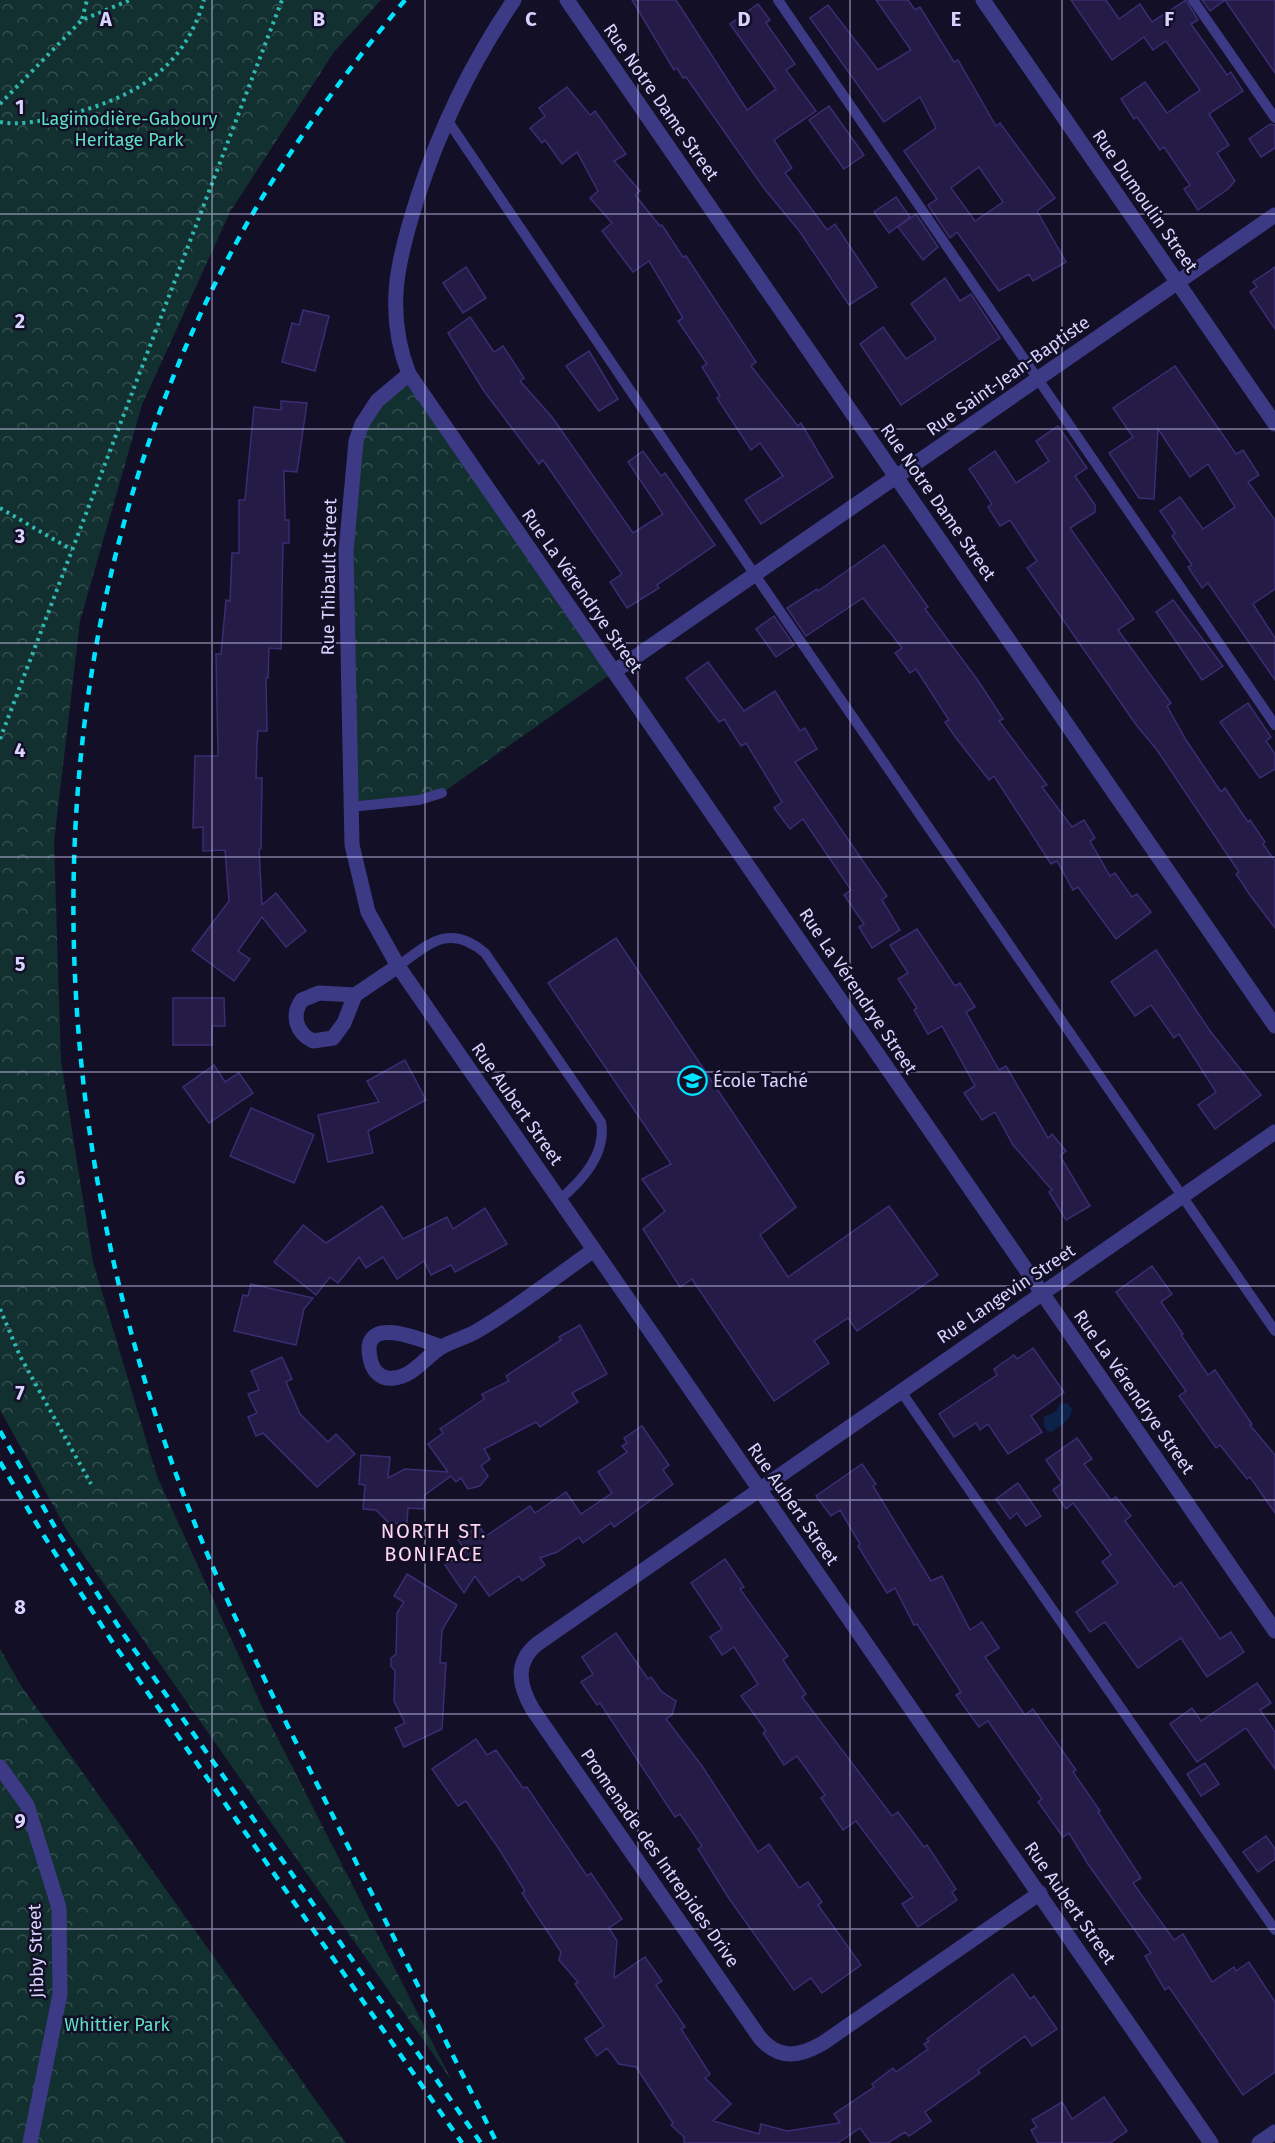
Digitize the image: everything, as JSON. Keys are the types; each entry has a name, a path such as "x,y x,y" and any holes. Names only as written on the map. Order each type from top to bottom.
{"street":[{"path":"409,374 399,340 396,279 407,231 446,118 480,50 514,0"},
{"name":"Rue Notre Dame Street","path":"567,0 1275,1026"},
{"name":"Rue Dumoulin Street","path":"983,0 1275,424"},
{"name":"Rue Saint-Jean-Baptiste","path":"615,671 1275,215"},
{"name":"Rue La Vérendrye Street","path":"409,374 1275,1631"},
{"name":"Rue Thibault Street","path":"358,879 352,845 346,552 357,441 368,413 409,374"},
{"name":"Rue Aubert Street","path":"358,879 377,933 398,966 1211,2143"},
{"path":"355,994 398,966"},
{"name":"Rue Langevin Street","path":"760,1489 1275,1132"},
{"path":"441,1347 477,1332 594,1250"},
{"name":"Promenade des Intrepides Drive","path":"760,1489 537,1644 528,1651 520,1670 524,1691 533,1710 753,2028 768,2047 778,2053 789,2056 811,2050 1040,1893"},
{"name":"Jibby Street","path":"0,1767 27,1805 59,1908 60,1994 30,2143"},
{"path":"1259,2143 1275,2132"}],"lane":[{"path":"778,0 1275,725"},
{"path":"1193,0 1275,118"},
{"path":"446,118 755,575 1275,1331"},
{"path":"351,807 419,800 441,793"},
{"path":"398,966 425,946 454,936 471,941 485,953 601,1122 603,1132 599,1147 585,1178 559,1200"},
{"path":"900,1390 1275,1930"}],"path":[{"path":"82,20 87,0"},
{"path":"0,105 82,20 130,0"},
{"path":"0,122 54,118 99,106 132,92 166,68 186,45 204,0"},
{"path":"0,739 282,0"},
{"path":"0,508 72,550"},
{"path":"0,1309 20,1356 91,1484"}],"green space":[{"name":"Lagimodière-Gaboury Heritage Park","path":"0,0 381,0 334,52 230,212 142,405 80,621 54,842 61,1061 93,1262 157,1476 264,1711 452,2081 69,1534 0,1410"},
{"path":"409,374 615,671 442,793 350,807 346,641 362,424"},
{"name":"Whittier Park","path":"0,1649 22,1687 346,2143 0,2143"}],"water":[{"path":"1067,1403 1072,1409 1069,1418 1051,1432 1047,1431 1044,1417 1055,1412 1060,1404"}],"building":[{"path":"632,0 676,0 747,110 776,89 730,24 758,4 770,20 766,23 795,64 786,70 816,111 774,140 792,168 785,173 827,230 835,224 877,287 849,305 800,232 763,187 686,77 683,78 677,68 674,70"},
{"path":"876,0 908,0 915,10 920,7 954,62 958,60 996,126 1000,123 1055,198 1037,211 1066,262 1033,281 1029,274 999,291 957,232 950,238 928,205 937,199 904,151 936,128 920,97 884,122 810,18 828,5 878,70 911,50","holes":["979,167 1003,202 975,221 951,188"]},
{"path":"1071,0 1106,0 1119,19 1140,4 1152,22 1186,0 1198,20 1191,24 1227,75 1231,72 1243,91 1209,114 1229,145 1217,153 1235,181 1228,189 1198,210 1184,189 1190,185 1164,147 1160,150 1137,117 1134,119 1121,99 1145,82 1167,113 1200,90 1166,41 1153,50 1144,37 1112,60"},
{"path":"1202,0 1225,0 1210,11"},
{"path":"1225,0 1275,0 1275,73"},
{"path":"567,87 590,115 595,111 626,154 614,161 640,191 635,195 660,226 662,225 683,257 686,256 756,362 751,366 798,426 801,423 833,477 761,524 745,500 783,476 760,443 751,450 717,398 720,396 702,367 707,364 678,321 683,318 649,261 633,272 602,231 612,223 590,198 598,191 577,152 562,164 545,140 542,143 530,128 545,116 539,108"},
{"path":"829,106 864,155 844,169 809,120"},
{"path":"1270,124 1275,125 1275,148 1261,157 1249,139"},
{"path":"896,197 910,217 889,233 874,212"},
{"path":"916,214 938,247 923,260 898,227"},
{"path":"466,267 486,298 463,313 443,283"},
{"path":"1275,267 1275,329 1250,292 1257,287 1253,282"},
{"path":"945,278 960,301 971,294 1000,338 901,405 860,344 883,327 906,359 936,339 911,304"},
{"path":"303,310 329,316 315,371 282,362 292,323 299,325"},
{"path":"470,317 494,352 503,346 524,378 520,381 552,417 633,533 663,514 628,462 643,451 661,476 665,473 715,545 657,585 659,588 627,608 610,582 622,574 543,460 539,464 484,391 448,333"},
{"path":"589,351 618,399 599,411 566,366"},
{"path":"1175,366 1236,454 1243,450 1259,475 1248,482 1275,520 1275,589 1253,604 1275,638 1275,680 1208,583 1202,588 1188,567 1192,565 1172,536 1175,533 1160,511 1180,497 1203,529 1235,507 1208,464 1190,477 1158,429 1154,499 1139,498 1109,453 1133,437 1113,408"},
{"path":"281,401 307,403 297,472 284,471 285,520 289,520 289,543 283,543 281,649 269,648 268,678 266,678 267,731 258,731 256,778 262,778 261,849 259,849 262,905 276,893 306,931 286,947 262,917 238,951 250,959 234,981 192,950 229,901 225,850 203,851 203,827 193,828 195,756 218,756 216,654 221,654 226,600 230,601 232,553 239,553 239,500 245,500 254,407 281,410"},
{"path":"1058,426 1087,468 1075,476 1095,505 1095,512 1070,528 1134,619 1118,630 1171,703 1167,706 1186,740 1221,792 1225,788 1248,822 1250,820 1275,861 1275,928 1236,874 1239,872 1157,750 1137,726 1027,568 1037,561 1010,520 1000,526 988,507 992,504 969,469 995,451 1016,483 1049,461 1036,441"},
{"path":"884,545 928,607 925,609 979,682 1003,719 999,721 1047,785 1042,787 1072,827 1084,820 1095,838 1090,841 1110,876 1115,873 1132,897 1137,894 1151,912 1116,939 1078,887 1073,890 1057,861 1051,864 994,776 989,780 956,738 945,722 949,720 916,669 910,673 895,653 902,648 863,598 806,636 787,608 817,589 818,591"},
{"path":"1173,600 1223,666 1202,680 1156,612"},
{"path":"774,616 794,645 776,657 756,629"},
{"path":"708,662 744,711 775,691 800,731 805,728 817,749 795,762 887,896 882,900 900,930 872,948 859,927 864,924 844,895 851,890 803,819 790,829 774,808 782,802 746,743 741,746 724,719 719,722 686,678"},
{"path":"1248,703 1271,737 1266,741 1275,754 1275,769 1260,778 1220,722"},
{"path":"917,929 955,986 960,983 975,1007 966,1012 999,1070 1006,1066 1048,1138 1052,1134 1066,1151 1060,1156 1090,1206 1066,1220 1049,1192 1052,1190 1013,1145 995,1112 982,1120 964,1093 975,1086 942,1026 928,1034 914,1010 917,1008 898,979 908,973 890,945"},
{"path":"616,938 796,1207 760,1235 788,1277 889,1206 938,1275 857,1331 848,1318 814,1341 829,1363 774,1401 692,1279 680,1287 643,1229 665,1211 642,1179 671,1164 548,983"},
{"path":"1156,950 1210,1031 1261,1095 1215,1129 1198,1105 1216,1092 1179,1034 1174,1038 1151,1005 1135,1016 1111,982"},
{"path":"173,998 224,998 225,1026 212,1026 212,1045 173,1045"},
{"path":"405,1060 426,1100 368,1131 373,1153 328,1162 318,1115 379,1102 367,1081"},
{"path":"214,1065 225,1082 239,1073 253,1093 209,1123 183,1087"},
{"path":"251,1108 314,1135 294,1183 230,1156"},
{"path":"382,1206 403,1239 447,1217 453,1229 485,1208 507,1244 455,1272 451,1265 431,1275 424,1261 397,1279 383,1257 366,1268 359,1257 338,1283 330,1277 316,1295 274,1262 303,1225 326,1243"},
{"path":"1152,1266 1172,1294 1161,1302 1183,1334 1181,1335 1208,1375 1215,1370 1252,1424 1250,1425 1275,1455 1275,1513 1250,1477 1247,1479 1220,1445 1216,1448 1179,1396 1186,1391 1116,1292"},
{"path":"251,1284 313,1298 304,1309 296,1345 234,1331 243,1295 248,1296"},
{"path":"580,1325 607,1374 572,1393 578,1402 540,1427 536,1422 484,1449 490,1459 481,1466 488,1476 480,1486 468,1489 461,1478 456,1482 451,1476 425,1495 424,1509 408,1508 407,1524 389,1523 376,1510 363,1509 365,1485 359,1484 361,1455 390,1457 388,1478 405,1469 448,1472 428,1444 443,1433 440,1429 484,1399 482,1394 509,1381 506,1376 561,1340 559,1337"},
{"path":"1033,1348 1064,1392 1031,1416 1042,1432 1008,1454 988,1424 980,1430 976,1423 954,1437 939,1414 997,1375 994,1369 1014,1355 1017,1359"},
{"path":"282,1357 292,1379 286,1382 300,1414 328,1442 336,1434 355,1454 317,1487 263,1433 256,1436 248,1417 257,1413 248,1394 259,1390 251,1371"},
{"path":"642,1426 669,1465 663,1470 673,1484 614,1527 611,1523 583,1543 579,1537 557,1552 540,1558 545,1565 522,1581 519,1576 489,1596 475,1576 464,1593 445,1565 466,1551 458,1540 479,1526 486,1536 530,1506 535,1513 566,1492 581,1514 612,1493 598,1472 627,1452 622,1446 627,1443 624,1438"},
{"path":"1077,1438 1092,1459 1084,1464 1111,1500 1116,1497 1131,1516 1125,1521 1174,1587 1181,1582 1220,1639 1231,1632 1244,1652 1207,1677 1181,1638 1138,1668 1105,1622 1090,1632 1076,1612 1118,1583 1102,1562 1111,1555 1107,1549 1073,1503 1066,1509 1053,1490 1062,1483 1046,1460"},
{"path":"862,1464 876,1484 873,1486 931,1581 942,1576 970,1630 982,1622 999,1648 985,1657 1025,1715 1033,1709 1076,1770 1073,1772 1141,1878 1133,1883 1174,1940 1183,1934 1212,1982 1234,1967 1236,1971 1249,1962 1275,2002 1275,2072 1243,2095 1169,1987 1165,1990 1145,1956 1151,1953 1088,1864 1069,1833 1063,1837 1038,1802 1042,1799 988,1721 979,1727 956,1695 961,1692 917,1624 914,1625 895,1588 887,1593 858,1546 860,1544 840,1510 831,1516 816,1496"},
{"path":"1018,1483 1041,1516 1026,1526 1017,1513 1010,1519 996,1499"},
{"path":"725,1559 744,1587 740,1589 788,1656 783,1660 806,1694 802,1697 892,1816 898,1812 924,1847 927,1845 956,1889 952,1892 957,1900 918,1927 902,1904 913,1897 856,1821 843,1830 821,1798 825,1795 797,1756 784,1765 763,1733 766,1731 741,1696 758,1684 734,1647 722,1655 710,1637 722,1629 691,1583"},
{"path":"407,1574 457,1605 442,1630 440,1663 446,1663 442,1729 404,1747 395,1728 405,1723 394,1701 395,1671 391,1666 391,1658 396,1654 397,1613 404,1602 394,1596"},
{"path":"616,1633 648,1679 651,1677 662,1692 676,1701 672,1715 666,1719 702,1766 758,1852 769,1844 799,1888 808,1882 822,1902 818,1905 861,1965 822,1993 811,1978 794,1990 728,1897 698,1849 702,1846 680,1814 675,1817 600,1703 597,1705 581,1682 593,1674 582,1657"},
{"path":"1257,1683 1271,1703 1260,1710 1275,1732 1275,1769 1246,1728 1197,1762 1170,1724 1192,1708 1201,1721"},
{"path":"476,1739 487,1755 496,1750 523,1788 527,1787 587,1876 591,1873 622,1919 609,1928 617,1941 614,1978 645,1957 662,1981 656,1985 685,2027 681,2029 710,2074 705,2078 731,2104 713,2121 759,2134 761,2124 787,2131 840,2123 834,2114 874,2087 872,2084 893,2068 896,2072 928,2049 924,2044 929,2041 927,2039 1013,1974 1030,1999 1034,1996 1057,2029 1032,2046 1025,2036 978,2070 980,2073 925,2112 931,2121 909,2136 905,2132 888,2143 871,2143 860,2128 838,2143 684,2143 684,2137 671,2125 673,2123 636,2067 619,2064 607,2048 597,2056 585,2039 604,2026 575,1984 578,1982 559,1960 561,1952 522,1893 525,1891 499,1849 466,1801 458,1806 432,1769"},
{"path":"1205,1763 1219,1784 1201,1796 1187,1774"},
{"path":"1266,1836 1275,1849 1275,1859 1258,1872 1243,1852"},
{"path":"1104,2097 1127,2131 1110,2143 1038,2143 1031,2130 1037,2127 1032,2120 1062,2102 1072,2119"}],"railway":[{"path":"405,0 320,110 281,167 245,227 175,374 123,526 90,683 75,842 76,1002 94,1162 128,1320 191,1515 262,1673 497,2143"},
{"path":"0,1431 56,1529 122,1632 481,2143"},
{"path":"0,1462 44,1536 111,1640 462,2143"}],"place":[{"name":"École Taché","path":"692,1081"}],"district":[{"name":"NORTH ST. BONIFACE","path":"434,1542"}]}
